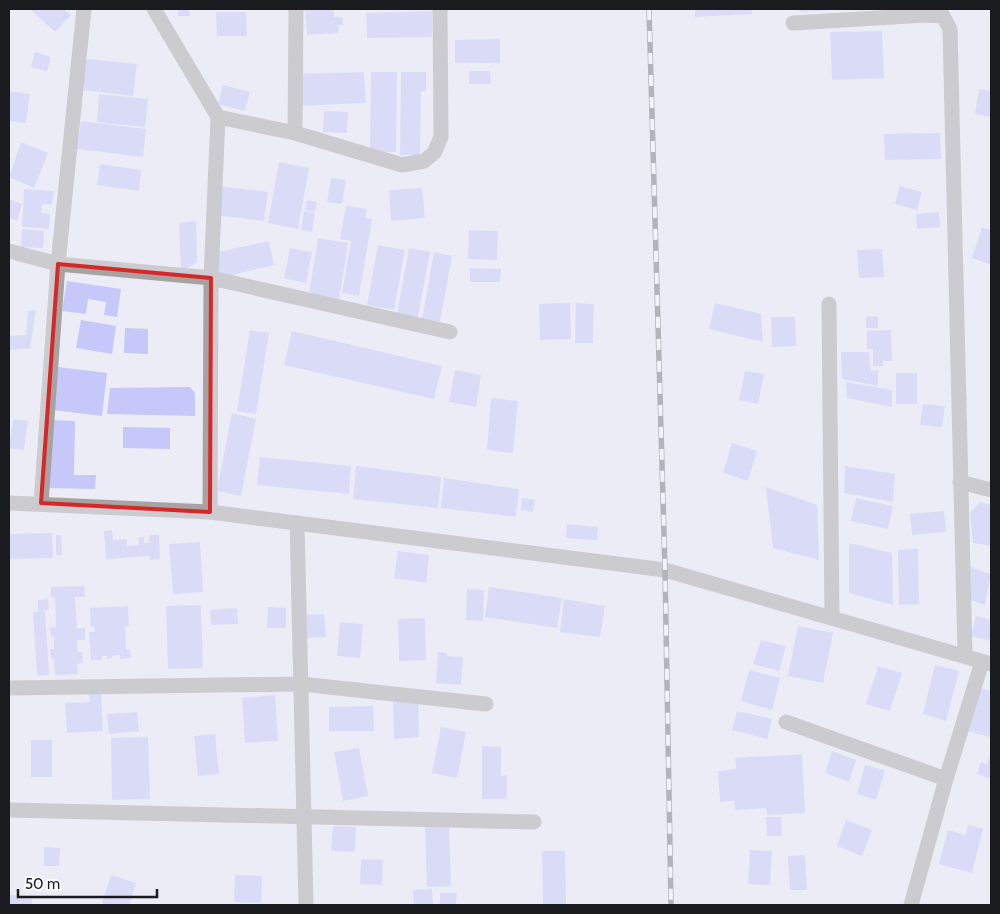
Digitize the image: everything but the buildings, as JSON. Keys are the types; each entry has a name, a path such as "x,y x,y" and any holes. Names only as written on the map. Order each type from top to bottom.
{"street":[{"path":"41,503 58,264 84,9"},
{"path":"154,9 218,117 211,278 210,512"},
{"path":"295,133 296,9"},
{"path":"218,117 295,133 402,165 424,161 434,153 441,137 440,9"},
{"path":"793,23 926,15 943,16 950,29 965,655"},
{"path":"9,252 58,264 211,278 450,332"},
{"path":"830,304 832,618"},
{"path":"960,482 991,490"},
{"path":"9,503 210,512 665,570 965,655 986,663 946,778 911,905"},
{"path":"297,523 306,905"},
{"path":"9,688 301,684 486,704"},
{"path":"786,722 946,778"},
{"path":"9,810 534,822"}],"highlighted area":[{"path":"58,264 211,278 210,512 41,503"}],"railway":[{"path":"649,9 665,570 671,905"}]}
